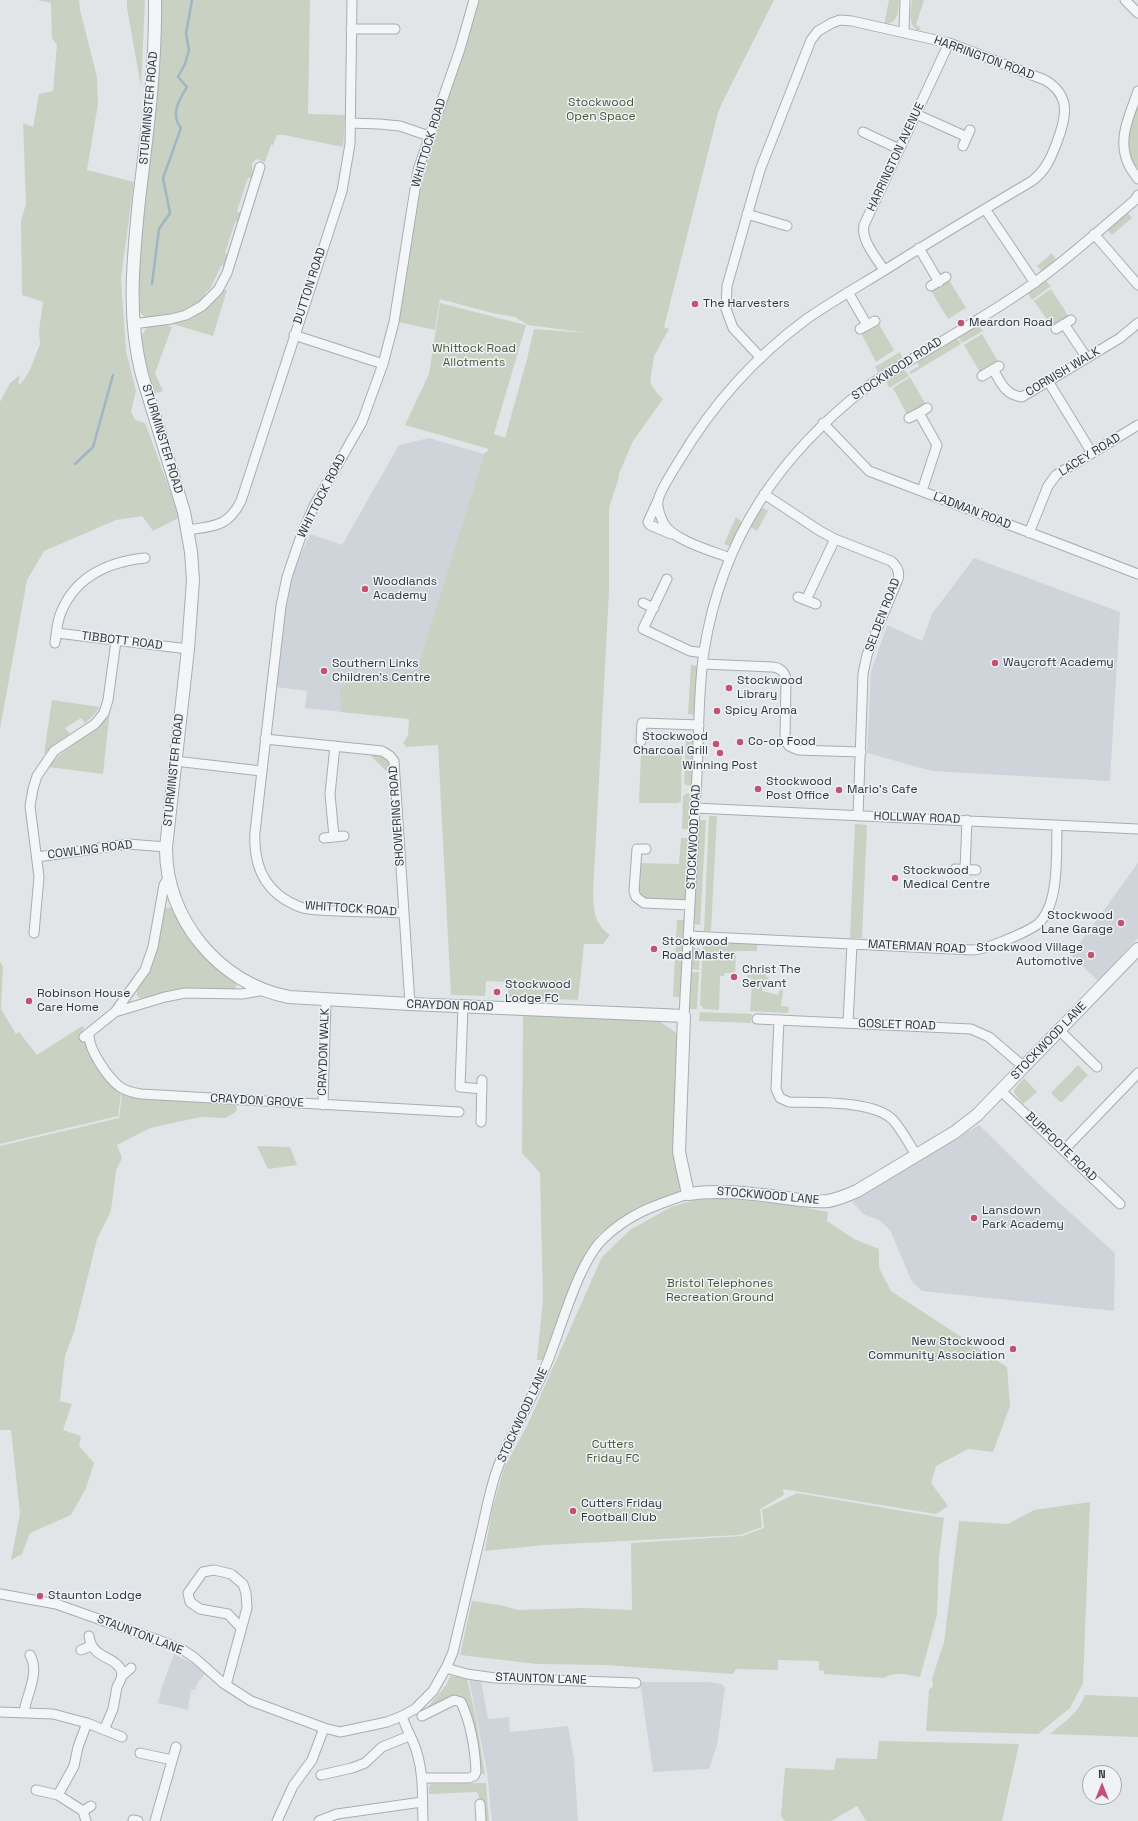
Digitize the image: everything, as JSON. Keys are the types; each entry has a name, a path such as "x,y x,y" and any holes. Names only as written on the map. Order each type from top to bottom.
{"street":[{"name":"STURMINSTER ROAD","path":"155,0 153,67 132,266 133,324 140,370 184,512 188,530 193,580 188,649 166,847 166,861 169,877"},
{"name":"DUTTON ROAD","path":"188,530 216,526 235,514 250,474 342,191 348,162 352,0"},
{"name":"WHITTOCK ROAD","path":"404,913 318,910 301,907 286,900 272,889 262,876 256,862 254,848 261,771 281,606 291,562 314,506 362,422 383,364 394,322 418,170 460,49 474,0"},
{"path":"904,32 905,0"},
{"path":"1125,0 1137,9"},
{"name":"HARRINGTON ROAD","path":"730,558 650,525 648,522 684,452 708,417 725,396 761,358 808,319 919,248 1032,181 1045,169 1050,160 1064,120 1064,102 1056,88 1045,80 949,43 904,32 844,20 832,22 815,33 764,157 727,286 726,309 733,328 761,358"},
{"path":"351,29 395,29"},
{"name":"HARRINGTON AVENUE","path":"884,270 866,241 863,228 949,43"},
{"path":"1138,91 1122,142 1128,165 1138,179"},
{"path":"916,114 969,134 963,146"},
{"path":"350,123 400,126 429,136"},
{"path":"863,132 899,149"},
{"path":"133,324 171,319 186,315 202,306 218,290 227,273 260,167"},
{"name":"STOCKWOOD ROAD","path":"688,1194 679,1152 684,1016 703,664 713,610 730,558 749,519 764,494 798,448 823,423 868,386 1008,301 1035,282 1135,200 1138,195"},
{"path":"985,209 1035,282"},
{"path":"747,214 787,226"},
{"path":"1094,234 1138,286"},
{"path":"919,248 939,282"},
{"path":"848,292 868,325"},
{"name":"CORNISH WALK","path":"982,376 996,368 1006,391 1013,396 1022,397 1120,338 1138,323"},
{"path":"1064,325 1087,358"},
{"path":"294,335 383,364"},
{"path":"1048,381 1092,453"},
{"path":"909,418 927,408"},
{"path":"919,413 937,445 937,449 922,491"},
{"name":"LADMAN ROAD","path":"823,423 868,471 1138,574"},
{"name":"LACEY ROAD","path":"1029,533 1048,486 1056,475 1138,425"},
{"name":"SELDEN ROAD","path":"764,494 820,531 835,539 891,561 896,565 898,579 877,628 863,674 858,816"},
{"path":"658,500 664,524 673,534"},
{"path":"816,604 802,599 835,539"},
{"path":"55,643 59,617 66,602 76,589 89,577 106,567 125,560 145,558"},
{"path":"667,579 642,632 690,651 704,653"},
{"path":"643,603 654,608"},
{"name":"TIBBOTT ROAD","path":"57,633 188,649"},
{"path":"34,933 39,896 37,857 30,806 37,776 54,751 95,724 104,713 108,700 116,641"},
{"path":"703,664 772,667 779,669 784,673 786,680 785,739 789,746 798,750 861,752"},
{"path":"641,741 642,723 699,725"},
{"name":"SHOWERING ROAD","path":"265,738 382,751 394,761 410,1004"},
{"path":"335,746 330,794 329,838 344,836"},
{"path":"175,760 261,771"},
{"name":"HOLLWAY ROAD","path":"695,808 1138,829"},
{"path":"965,869 967,820"},
{"name":"MATERMAN ROAD","path":"689,936 981,949 1026,931 1041,920 1052,900 1054,892 1057,826"},
{"name":"COWLING ROAD","path":"37,857 128,844 166,847"},
{"path":"646,849 637,849 634,891 636,898 644,903 690,905"},
{"path":"955,869 976,870"},
{"name":"CRAYDON ROAD","path":"169,877 178,909 199,941 213,956 228,969 254,986 289,997 326,1000 684,1016"},
{"name":"CRAYDON ROAD","path":"86,1036 115,1012 145,970 154,947 164,885 169,877"},
{"path":"848,1023 852,944"},
{"name":"STOCKWOOD LANE","path":"437,1684 453,1652 488,1501 500,1462 532,1398 549,1358 568,1306 592,1253 603,1238 644,1209 688,1194 706,1191 727,1191 812,1201 842,1198 857,1191 956,1132 977,1115 1138,949"},
{"name":"CRAYDON ROAD","path":"115,1012 165,997 186,993 242,994 265,990"},
{"name":"CRAYDON WALK","path":"322,1105 326,1000"},
{"path":"463,1006 460,1088 482,1085 481,1122"},
{"name":"GOSLET ROAD","path":"757,1019 971,1029 989,1037 1024,1067"},
{"path":"779,1020 776,1089 780,1098 789,1102 860,1105 873,1108 892,1119 917,1156"},
{"path":"1060,1030 1097,1067"},
{"name":"CRAYDON GROVE","path":"86,1036 93,1050 112,1079 121,1088 131,1092 142,1094 322,1105 459,1112"},
{"path":"1064,1150 1138,1073"},
{"name":"BURFOOTE ROAD","path":"1001,1091 1120,1204"},
{"path":"226,1685 241,1628 247,1605 243,1584 231,1574 214,1570 204,1572 188,1593 190,1602 200,1609 228,1614 241,1628"},
{"name":"STAUNTON LANE","path":"0,1594 56,1604 183,1650 226,1685 251,1701 324,1728 340,1732 387,1722 402,1716 415,1709 427,1698 437,1684"},
{"path":"89,1636 91,1646 103,1657 117,1665 122,1676"},
{"path":"81,1650 91,1646"},
{"path":"24,1712 36,1660"},
{"path":"104,1730 113,1709 117,1687 122,1676 131,1668"},
{"name":"STAUNTON LANE","path":"446,1668 467,1674 495,1678 636,1683"},
{"path":"422,1716 454,1700 461,1702 466,1713 472,1738 476,1772 474,1776 469,1778 422,1778"},
{"path":"0,1712 53,1714 87,1724 122,1737"},
{"path":"402,1716 409,1736 417,1751 422,1778 423,1821"},
{"path":"58,1795 74,1766 78,1747 87,1724"},
{"path":"277,1821 293,1786 312,1760 324,1728"},
{"path":"321,1775 352,1768 365,1762 382,1747 409,1736"},
{"path":"155,1821 176,1747"},
{"path":"140,1753 172,1760"},
{"path":"36,1790 58,1795 87,1808 86,1821"},
{"path":"319,1821 337,1814 422,1802"},
{"path":"480,1804 481,1821"}],"shaded area":[{"name":"Woodlands Academy","path":"429,438 484,454 418,667 409,719 305,708 307,691 276,687 285,604 292,573 310,534 342,545 399,445"},
{"name":"Waycroft Academy","path":"974,558 1120,612 1110,781 932,771 867,753 871,672 887,625 922,641 932,614"},
{"path":"1138,863 1138,938 1098,981 1071,955"},
{"name":"Lansdown Park Academy","path":"979,1125 1043,1188 1115,1253 1114,1311 922,1291 912,1282 890,1230 879,1220 865,1215 852,1202"},
{"path":"174,1654 192,1663 205,1674 198,1682 195,1690 191,1690 188,1710 158,1703"},
{"path":"469,1679 481,1681 488,1719 509,1717 510,1732 568,1726 574,1758 578,1821 492,1821 487,1772"},
{"path":"640,1682 707,1682 722,1684 725,1688 717,1745 709,1769 653,1772"}],"green space":[{"path":"37,0 79,0 80,10 97,77 98,104 87,170 134,182 121,278 126,351 136,391 131,411 135,420 145,423 180,517 153,531 142,516 116,520 44,551 27,580 0,729 0,402 10,383 20,375 18,385 23,381 30,370 40,344 39,331 43,302 22,295 21,221 26,204 23,123 33,127 39,94 53,91 57,45 52,38 51,3"},
{"path":"127,0 145,0 141,87 127,8"},
{"path":"160,0 310,0 308,114 345,115 343,147 284,135 277,135 273,145 271,145 265,162 256,159 252,163 253,177 248,178 237,211 241,213 239,220 235,222 225,253 228,255 225,265 221,266 210,289 205,293 206,297 188,309 146,319 140,312 139,287 136,287"},
{"path":"478,0 774,0 718,113 664,327 669,329 654,356 650,382 656,392 663,399 633,441 618,476 619,477 609,508 609,591 593,894 598,922 610,935 603,944 584,944 578,1000 508,997 508,982 486,981 485,996 451,995 438,745 406,747 403,743 408,735 409,719 341,712 340,689 346,683 379,681 417,669 484,454 489,449 405,425 429,374 440,303 526,325 494,434 505,438 534,329 587,333 528,325 515,317 492,313 440,299 435,330 398,322 404,286 410,230 420,177 477,8"},
{"path":"889,0 899,0 898,12 893,22 884,24"},
{"path":"912,0 924,0 916,25 920,27 919,31 915,28 911,21"},
{"path":"1138,100 1138,169 1132,162 1127,145 1130,127"},
{"path":"1127,212 1132,218 1112,235 1106,229"},
{"path":"1052,253 1056,260 1042,272 1037,266"},
{"path":"949,280 966,308 948,319 931,291"},
{"path":"1045,280 1051,286 1032,300 1028,293"},
{"path":"1051,289 1069,317 1053,328 1034,301"},
{"path":"224,290 227,290 213,336 173,324 202,312"},
{"path":"878,323 894,350 876,362 861,333"},
{"path":"164,324 172,327 155,373 163,391 153,394 145,366 140,338 148,326"},
{"path":"978,324 983,331 962,343 958,336"},
{"path":"982,334 999,363 981,374 964,345"},
{"path":"956,337 961,344 911,374 909,372 919,366 917,361"},
{"path":"900,352 903,359 879,373 875,367"},
{"path":"904,369 909,376 889,388 886,380"},
{"path":"910,377 926,405 908,416 893,388"},
{"path":"761,507 768,511 757,531 750,527"},
{"path":"736,517 742,522 731,547 724,544"},
{"path":"691,665 699,666 696,715 688,714"},
{"path":"52,700 100,707 85,723 81,718 65,728 70,734 56,743 44,754"},
{"path":"110,709 103,774 48,767 63,752 97,726"},
{"path":"686,738 694,738 692,787 684,784"},
{"path":"641,752 682,754 681,801 678,803 639,803"},
{"path":"369,754 386,759 391,776"},
{"path":"687,793 692,794 690,829 682,829 683,796"},
{"path":"709,816 717,816 711,931 704,931"},
{"path":"698,820 706,820 700,925 694,924"},
{"path":"855,824 867,825 862,938 850,938"},
{"path":"681,838 689,838 685,876 687,890 685,899 680,902 645,900 637,894 638,863 679,864"},
{"path":"168,907 174,909 234,980 237,984 235,989 223,990 201,988 140,998 137,996 137,989 155,955 164,909"},
{"path":"677,920 685,920 681,997 673,997"},
{"path":"712,942 757,942 757,951 736,951 735,973 725,973 724,976 720,976 719,1010 704,1009 700,1005 703,944"},
{"path":"692,948 700,949 699,970 691,969"},
{"path":"0,961 3,967 1,1009 16,1034 19,1032 37,1055 82,1026 84,1027 83,1034 109,1080 121,1094 118,1116 0,1144"},
{"path":"750,970 766,972 766,977 769,977 767,981 765,980 762,991 778,995 780,989 783,990 781,1006 789,1007 788,1013 750,1011 752,985 751,978 747,977 747,975 750,975"},
{"path":"691,972 699,972 697,1009 689,1009"},
{"path":"700,1012 752,1014 751,1023 699,1021"},
{"path":"523,1013 655,1018 675,1032 678,1037 682,1185 679,1192 636,1208 599,1234 587,1251 578,1269 544,1360 537,1360 543,1300 540,1173 522,1153"},
{"path":"1078,1065 1088,1075 1062,1102 1060,1102 1052,1094 1052,1092"},
{"path":"1024,1078 1037,1092 1023,1104 1014,1093 1014,1090"},
{"path":"122,1094 137,1099 230,1103 237,1105 236,1112 225,1118 201,1117 150,1128 117,1145 122,1158 116,1171 111,1211 97,1239 74,1332 65,1356 60,1401 72,1404 63,1430 81,1436 79,1446 94,1463 86,1488 71,1515 30,1533 22,1554 11,1560 20,1514 11,1430 0,1430 0,1146 119,1118"},
{"path":"257,1146 290,1147 297,1165 268,1169"},
{"path":"705,1197 785,1204 828,1212 827,1221 854,1239 879,1249 879,1268 891,1291 1007,1367 1010,1406 993,1452 968,1449 936,1466 931,1483 948,1506 936,1514 783,1489 784,1495 760,1509 762,1527 740,1535 545,1545 485,1551 492,1510 504,1468 527,1426 602,1257 630,1230 671,1207"},
{"path":"797,1493 944,1518 939,1557 937,1615 920,1677 902,1674 884,1678 824,1674 824,1671 819,1670 819,1661 778,1660 778,1670 736,1669 733,1674 604,1665 537,1664 460,1655 472,1601 500,1605 518,1610 583,1608 632,1610 631,1543 742,1536 764,1528 762,1510"},
{"path":"1090,1502 1083,1683 1070,1708 1038,1734 926,1731 929,1690 933,1686 932,1679 944,1642 959,1521 1008,1524 1034,1510"},
{"path":"450,1676 467,1678 476,1719 485,1775 479,1772 462,1699 430,1708 428,1707 447,1684"},
{"path":"1085,1695 1138,1697 1138,1737 1050,1734 1075,1712"},
{"path":"879,1741 1019,1744 1002,1821 866,1821 857,1806 831,1821 785,1821 781,1816 785,1768 834,1770 836,1758 877,1759"},
{"path":"486,1783 489,1821 484,1821 478,1793 476,1792 429,1794 429,1787 431,1784"}],"waterway":[{"path":"152,284 159,229 170,213 163,178 181,128 176,118 176,112 181,97 187,87 178,77 185,64 189,50 186,34 192,0"},
{"path":"75,464 93,447 113,375"}],"place":[{"name":"The Harvesters","path":"695,304"},
{"name":"Meardon Road","path":"961,323"},
{"name":"Woodlands Academy","path":"365,589"},
{"name":"Waycroft Academy","path":"995,663"},
{"name":"Southern Links Children's Centre","path":"324,671"},
{"name":"Stockwood Library","path":"729,688"},
{"name":"Spicy Aroma","path":"717,711"},
{"name":"Co-op Food","path":"740,742"},
{"name":"Stockwood Charcoal Grill","path":"716,744"},
{"name":"Winning Post","path":"720,753"},
{"name":"Stockwood Post Office","path":"758,789"},
{"name":"Mario's Cafe","path":"839,790"},
{"name":"Stockwood Medical Centre","path":"895,878"},
{"name":"Stockwood Lane Garage","path":"1121,923"},
{"name":"Stockwood Road Master","path":"654,949"},
{"name":"Stockwood Village Automotive","path":"1091,955"},
{"name":"Christ The Servant","path":"734,977"},
{"name":"Stockwood Lodge FC","path":"497,992"},
{"name":"Robinson House Care Home","path":"29,1001"},
{"name":"Lansdown Park Academy","path":"974,1218"},
{"name":"New Stockwood Community Association","path":"1013,1349"},
{"name":"Cutters Friday Football Club","path":"573,1511"},
{"name":"Staunton Lodge","path":"40,1596"}],"park label":[{"name":"Stockwood Open Space","path":"601,110"},
{"name":"Whittock Road Allotments","path":"474,356"},
{"name":"Bristol Telephones Recreation Ground","path":"720,1291"},
{"name":"Cutters Friday FC","path":"613,1452"}]}
